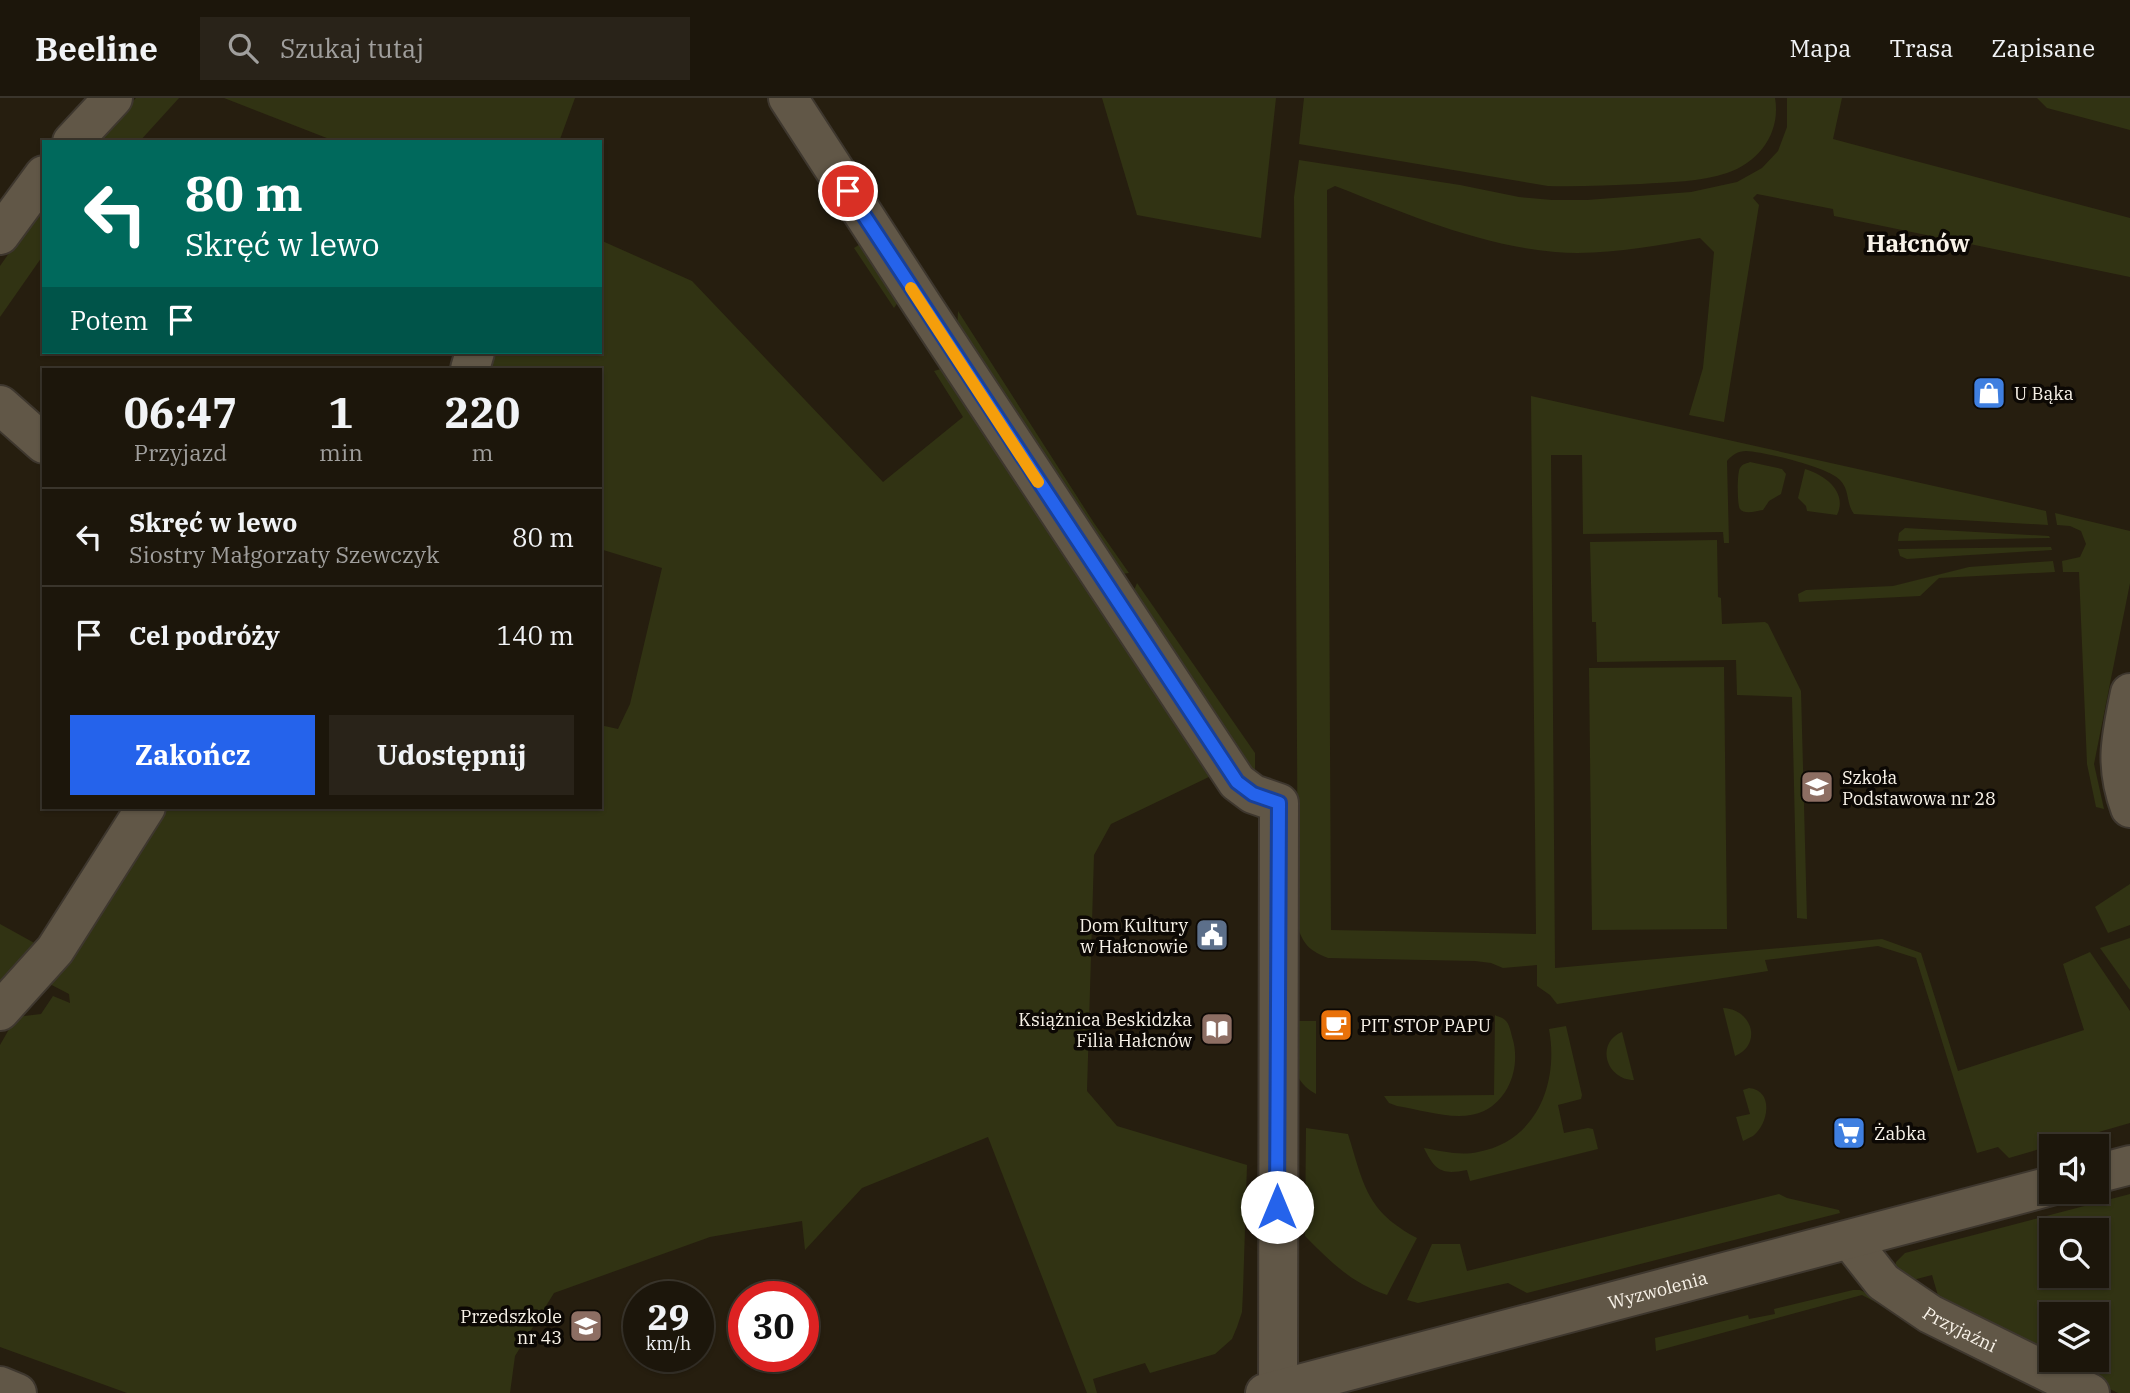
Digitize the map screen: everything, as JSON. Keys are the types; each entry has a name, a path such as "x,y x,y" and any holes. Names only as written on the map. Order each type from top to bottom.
{"street":[{"path":"74,140 113,98"},
{"path":"788,98 1237,782 1253,794 1279,803 1271,1391"},
{"path":"0,235 42,178"},
{"path":"0,405 42,442"},
{"path":"2130,694 2119,755 2130,808"},
{"path":"0,1011 55,950 145,809"},
{"path":"2109,1171 2130,1166"},
{"name":"Wyzwolenia","path":"1271,1391 2039,1189"},
{"name":"Przyjaźni","path":"1850,1240 1883,1282 1909,1301 2090,1393"},
{"path":"0,1386 17,1393"}],"green space":[{"path":"136,98 179,98 141,140 94,140"},
{"path":"224,98 575,98 560,140 332,140"},
{"path":"1102,98 1276,98 1261,238 1137,215"},
{"path":"1304,98 1775,98 1776,111 1775,123 1766,144 1749,161 1727,173 1673,182 1548,186 1299,144"},
{"path":"1787,98 1842,98 1833,139 2130,218 2130,277 1834,216 1833,209 1757,194 1753,198 1759,205 1724,422 1689,415 1703,368 1714,252 1700,238 1609,251 1555,252 1498,243 1416,217 1335,186 1327,190 1331,930 1536,934 1531,396 2046,511 2048,525 1854,514 1843,484 1833,475 1796,461 1746,451 1735,454 1727,461 1729,543 1724,543 1723,532 1583,534 1582,455 1551,455 1555,968 1882,939 1921,953 1958,1071 2084,1030 2063,964 2090,952 2130,1011 2130,1123 2092,1134 2039,1134 2039,1149 2009,1158 1998,1147 1977,1153 1916,958 1878,946 1765,960 1768,971 1557,1004 1537,986 1537,965 1503,968 1475,961 1328,958 1309,947 1298,928 1294,197 1299,160 1519,197 1587,200 1691,192 1737,182 1762,168 1778,151 1787,127"},
{"path":"2037,98 2130,98 2130,130 2047,108"},
{"path":"42,206 42,257 0,317 0,266"},
{"path":"602,241 692,281 883,482 963,417 934,371 944,368 1211,776 1111,824 1094,855 1087,1091 1117,1126 1247,1165 1242,1312 1232,1339 1215,1354 1150,1373 1145,1363 1093,1379 1097,1393 1087,1393 988,1137 862,1188 805,1250 802,1221 710,1237 554,1293 515,1356 510,1393 127,1393 0,1347 0,1045 16,1017 41,1014 53,996 70,1003 69,994 44,981 158,809 602,809 602,725 618,729 630,704 662,568 602,550 602,368 481,368 485,354 602,354"},
{"path":"865,241 901,298 894,308 854,248"},
{"path":"958,311 1129,573 1114,575 957,332"},
{"path":"1750,462 1782,469 1786,474 1781,494 1769,501 1763,510 1747,512 1742,511 1739,506 1738,482 1740,468"},
{"path":"1805,469 1820,475 1833,486 1839,499 1837,515 1807,511 1798,498"},
{"path":"2055,513 2130,531 2130,583 2094,764 2104,809 2096,807 2087,764 2079,572 2063,572 2062,561 2080,557 2086,544 2081,531 2070,526 2057,525"},
{"path":"1905,528 2050,538 1898,541 1899,533"},
{"path":"1717,540 1718,597 1721,598 1722,624 1768,624 1801,691 1807,919 1797,918 1792,697 1737,695 1736,660 1597,662 1596,622 1592,622 1590,542"},
{"path":"2051,547 2052,550 1907,559 1900,556 1898,549"},
{"path":"2053,561 2055,572 1939,578 1920,596 1799,602 1798,594 1806,590 1893,586 1969,567"},
{"path":"1137,583 1255,753 1255,771 1249,773 1131,598"},
{"path":"1724,667 1727,929 1592,930 1589,668"},
{"path":"2130,884 2130,925 2108,933 2095,907"},
{"path":"0,924 38,945 0,990"},
{"path":"2130,938 2130,990 2100,948"},
{"path":"1723,1008 1741,1014 1750,1028 1749,1044 1735,1056"},
{"path":"1495,1015 1508,1024 1515,1060 1511,1080 1493,1105 1474,1114 1453,1116 1389,1103 1384,1096 1494,1095"},
{"path":"1298,1021 1316,1021 1316,1094 1306,1087 1296,1071"},
{"path":"1566,1026 1582,1095 1581,1099 1558,1105 1564,1133 1593,1129 1598,1149 1470,1181 1467,1170 1440,1170 1424,1148 1457,1153 1478,1152 1498,1146 1515,1136 1529,1122 1546,1089 1551,1049 1549,1029"},
{"path":"1622,1032 1634,1080 1617,1074 1607,1060 1609,1044"},
{"path":"1749,1088 1762,1095 1766,1108 1763,1124 1753,1136 1743,1141 1736,1117 1750,1114 1743,1090"},
{"path":"1306,1128 1348,1134 1369,1195 1387,1218 1417,1238 1387,1295 1352,1278 1305,1236"},
{"path":"1779,1194 1839,1210 1840,1213 1527,1293 1508,1283 1418,1303 1407,1300 1432,1244 1460,1244 1467,1271"},
{"path":"2130,1194 2130,1393 2118,1393 2075,1372 2109,1372 2109,1302 2039,1302 2039,1354 1941,1306 1932,1275 1909,1281 1894,1272 1896,1262 1905,1253 2092,1204 2109,1204 2109,1200"},
{"path":"1860,1290 1878,1298 1877,1303 1862,1295 1656,1351 1655,1338 1748,1315 1749,1319 1775,1314 1774,1309"}],"slow traffic":[{"path":"911,288 1038,482"}],"place":[{"name":"U Bąka","path":"1989,393"},
{"name":"Szkoła Podstawowa nr 28","path":"1817,787"},
{"name":"Dom Kultury w Hałcnowie","path":"1212,935"},
{"name":"PIT STOP PAPU","path":"1336,1025"},
{"name":"Książnica Beskidzka Filia Hałcnów","path":"1217,1029"},
{"name":"Żabka","path":"1849,1133"},
{"name":"Przedszkole nr 43","path":"586,1326"}],"district":[{"name":"Hałcnów","path":"1918,243"}],"route":[{"path":"848,191 1237,782 1253,794 1279,803 1277,1207"}]}
